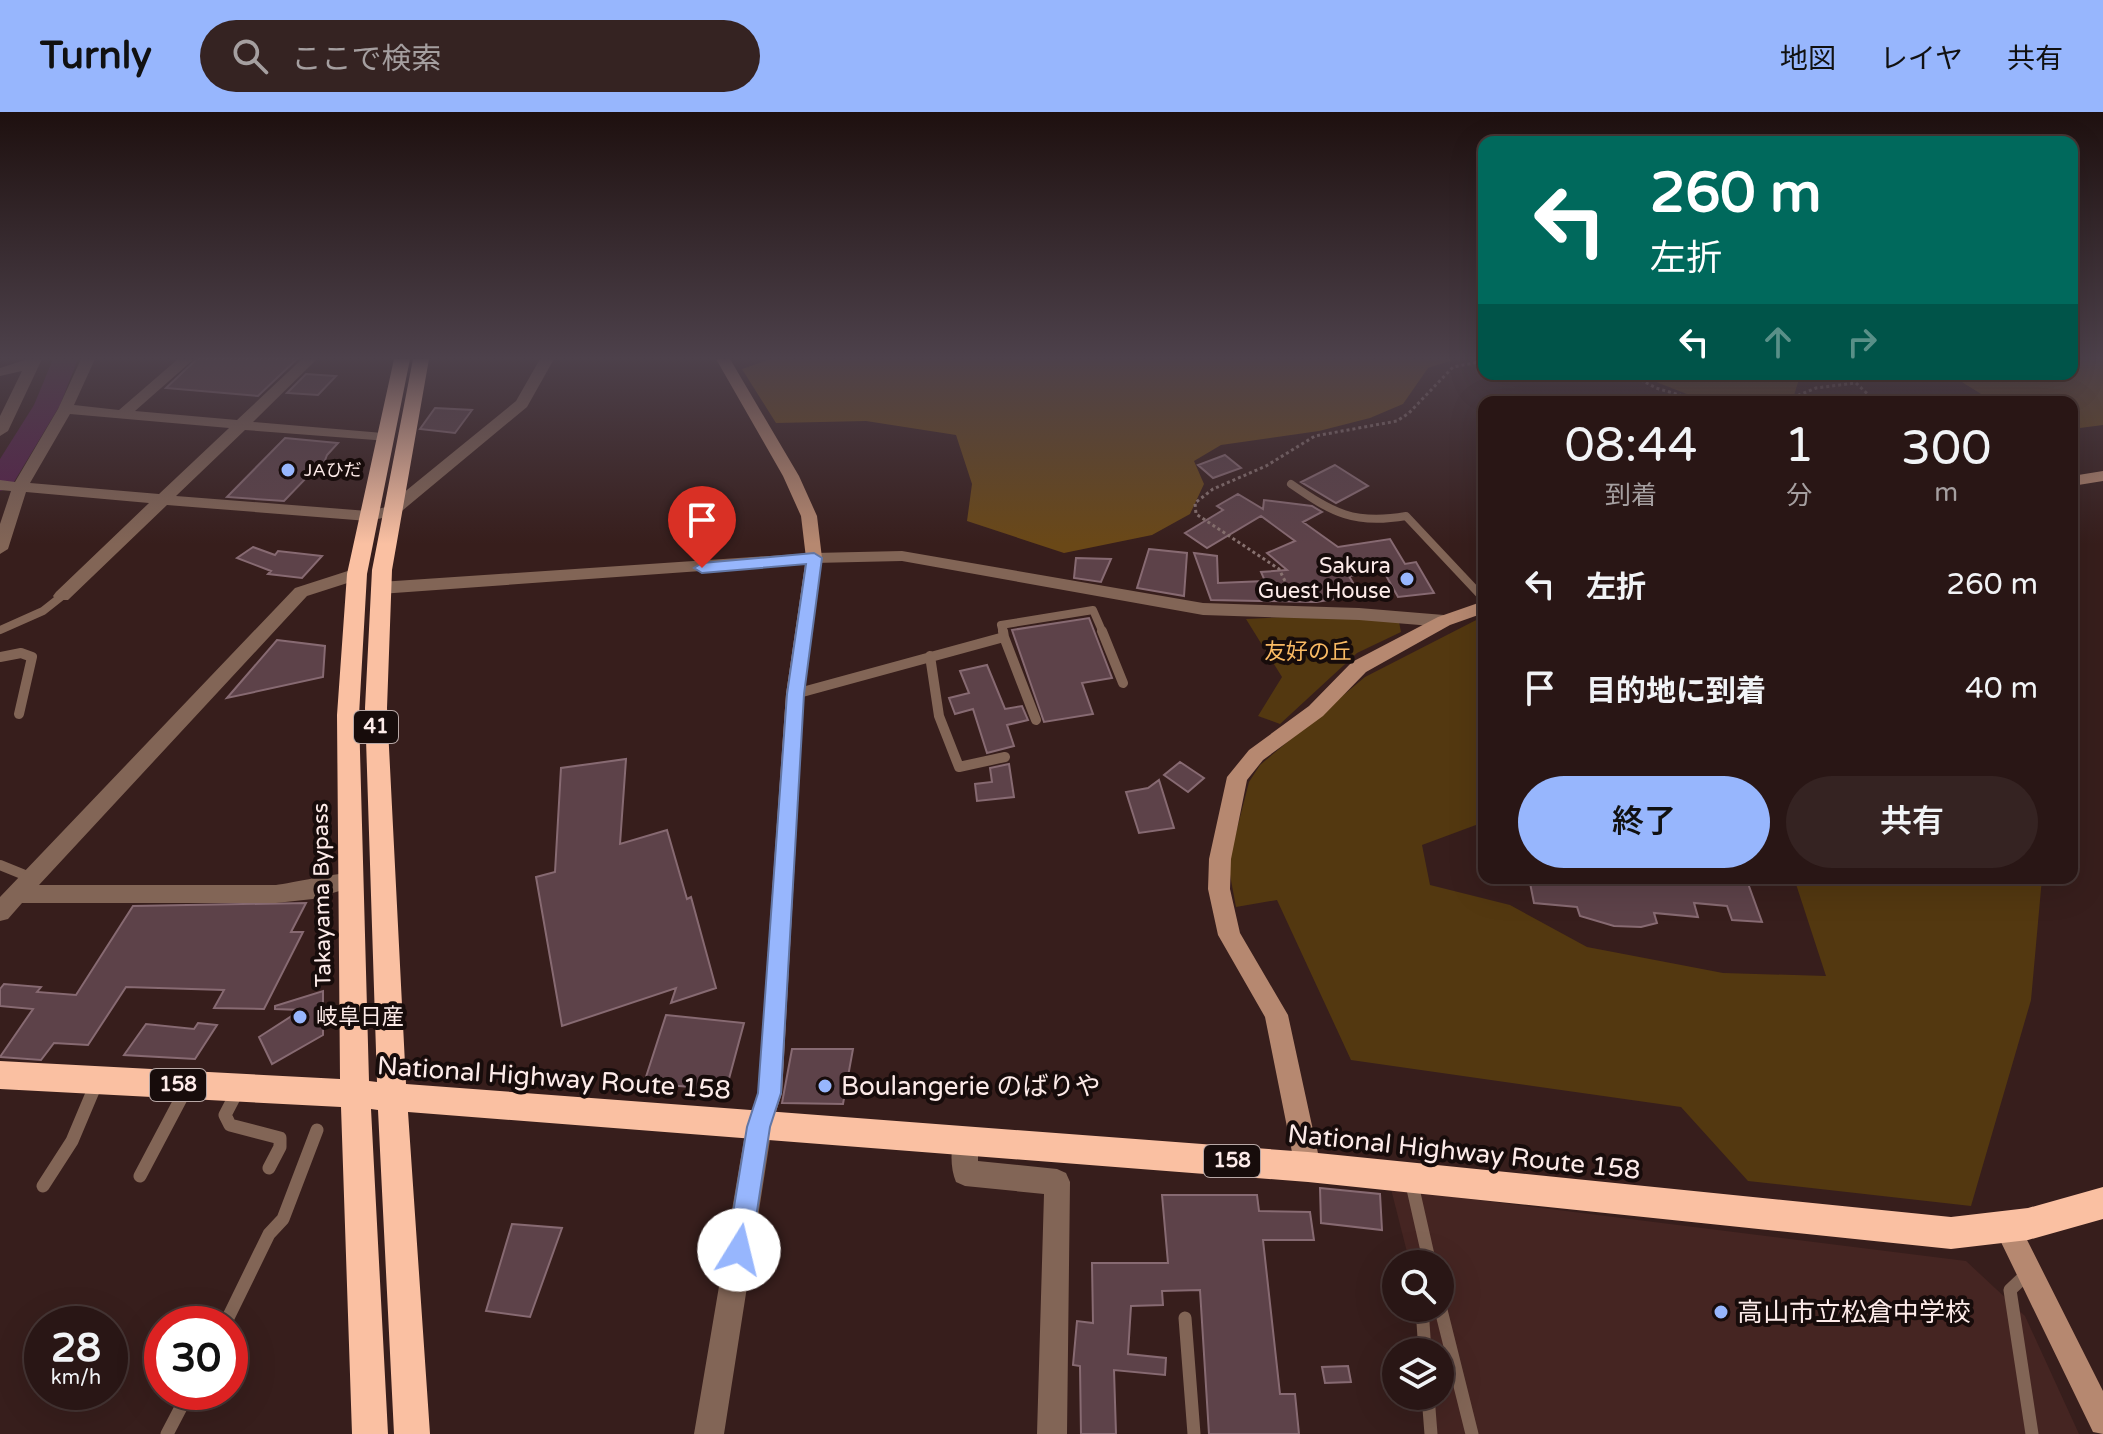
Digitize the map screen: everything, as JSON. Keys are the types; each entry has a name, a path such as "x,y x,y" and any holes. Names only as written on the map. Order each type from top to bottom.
{"highway":[{"name":"Takayama Bypass","path":"370,1434 355,1095 348,715 357,574 387,421"},
{"name":"41","path":"409,421 380,588 376,708 392,1098 412,1434"},
{"name":"National Highway Route 158","path":"0,1075 355,1095 1308,1167 1951,1233 2009,1231 2065,1218 2103,1203"}],"street":[{"path":"0,549 11,486 57,421"},
{"path":"194,421 383,438"},
{"path":"62,596 244,421"},
{"path":"11,486 368,516 391,511 502,421"},
{"path":"709,1434 759,1127 770,1093 795,694 814,558 809,516 791,476 759,421"},
{"path":"2078,480 2103,476"},
{"path":"380,588 814,558 902,556 1203,609 1359,614 1444,621"},
{"path":"0,912 301,592 357,574"},
{"path":"1308,1167 1276,1015 1229,935 1219,889 1220,859 1237,777 1256,755 1316,711 1359,667 1444,621 1478,609"},
{"path":"24,886 276,894 313,890 351,879"},
{"path":"965,1141 965,1173 1057,1182 1052,1434"},
{"path":"2009,1231 2103,1422"}],"lane":[{"path":"1291,484 1329,511 1361,522 1406,516 1478,593"},
{"path":"0,630 43,611 62,596"},
{"path":"1036,720 1001,625 1093,610 1123,683"},
{"path":"795,694 1004,637"},
{"path":"0,657 21,653 32,657 19,714"},
{"path":"930,656 939,716 959,767 1005,757"},
{"path":"0,865 24,886"},
{"path":"43,1186 72,1141 97,1082"},
{"path":"140,1176 188,1086"},
{"path":"239,1088 225,1115 230,1125 280,1138 280,1147 269,1168"},
{"path":"234,1306 269,1234 283,1219 317,1130"},
{"path":"1411,1177 1427,1250"},
{"path":"2030,1271 2010,1290 2032,1434"},
{"path":"1185,1318 1194,1434"},
{"path":"1444,1322 1472,1434"},
{"path":"167,1434 180,1410"},
{"path":"1429,1410 1431,1434"}],"shaded area":[{"path":"775,421 1359,421 1319,431 1221,445 1194,461 1204,484 1190,514 1152,535 1064,553 967,521 972,484 956,435 866,421"},
{"path":"2078,421 2103,421 2103,425 2078,428"},
{"name":"高山市立松倉中学校","path":"1391,1189 1966,1261 2025,1316 2079,1434 1434,1434 1432,1410 1454,1410 1454,1338 1425,1338 1423,1322 1454,1322 1454,1250 1406,1250"}],"green space":[{"name":"友好の丘","path":"1308,616 1399,622 1401,632 1357,653 1280,724 1258,716 1282,677 1246,619"},
{"path":"1478,619 1478,824 1422,845 1430,885 1510,905 1587,947 1723,973 1826,976 1796,884 2041,884 2031,1000 1971,1206 1748,1181 1681,1107 1351,1060 1277,900 1236,907 1228,864 1249,782 1260,765 1365,677"}],"building":[{"path":"426,421 464,421 455,433 420,429"},
{"name":"JAひだ","path":"285,438 338,443 327,455 321,471 307,477 284,501 227,497"},
{"path":"1225,455 1241,468 1213,478 1198,465"},
{"path":"1335,465 1368,486 1336,503 1301,482"},
{"path":"1238,494 1263,509 1264,500 1312,506 1322,512 1303,522 1338,547 1390,539 1405,564 1416,562 1434,593 1398,597 1384,572 1349,576 1360,595 1316,602 1211,600 1194,553 1217,556 1218,583 1265,581 1261,572 1287,570 1267,553 1295,541 1261,516 1207,548 1185,533 1223,510 1217,506"},
{"path":"253,547 275,555 278,551 322,556 302,578 268,574 271,571 237,558"},
{"path":"1149,549 1187,553 1184,596 1137,588"},
{"path":"1076,558 1111,559 1101,582 1074,578"},
{"path":"1089,618 1112,678 1082,683 1093,714 1044,722 1012,630"},
{"path":"277,640 325,646 323,677 227,698"},
{"path":"987,665 1005,709 1022,706 1028,720 1007,725 1014,746 987,753 973,709 955,714 949,698 969,693 960,671"},
{"path":"626,759 620,844 667,830 687,899 691,897 716,988 671,1003 676,988 562,1026 536,877 555,872 561,768"},
{"path":"1180,762 1204,778 1188,792 1164,775"},
{"path":"1009,764 1014,797 977,801 975,784 992,782 990,768"},
{"path":"1159,780 1174,828 1139,833 1126,792 1148,788"},
{"path":"1530,884 1748,884 1762,922 1732,920 1727,906 1694,903 1698,917 1654,913 1657,923 1641,927 1614,926 1580,916 1577,907 1534,903"},
{"path":"306,903 291,932 303,932 264,1009 214,1008 224,990 126,987 88,1045 54,1043 41,1060 0,1057 33,1009 0,1006 0,989 4,984 41,987 37,992 76,995 133,906"},
{"name":"岐阜日産","path":"323,991 323,1035 272,1064 259,1037 301,1010 275,1009 275,1006"},
{"path":"666,1015 744,1023 726,1090 644,1083"},
{"path":"198,1023 217,1025 195,1059 124,1055 146,1024 194,1029"},
{"path":"792,1049 853,1049 843,1104 782,1103"},
{"path":"1320,1188 1380,1194 1382,1230 1321,1223"},
{"path":"1162,1195 1257,1195 1259,1211 1310,1212 1314,1240 1263,1240 1280,1394 1295,1394 1299,1434 1209,1434 1200,1290 1162,1291 1163,1305 1131,1306 1128,1354 1166,1358 1165,1375 1114,1370 1116,1434 1081,1434 1080,1366 1073,1365 1077,1321 1093,1323 1092,1263 1168,1263"},
{"path":"512,1224 562,1228 530,1317 486,1311"},
{"path":"1348,1366 1351,1382 1325,1383 1322,1367"}],"waterway":[{"path":"0,482 37,421"}],"place":[{"name":"JAひだ","path":"288,470"},
{"name":"Sakura Guest House","path":"1407,579"},
{"name":"岐阜日産","path":"300,1017"},
{"name":"Boulangerie のばりや","path":"825,1086"},
{"name":"高山市立松倉中学校","path":"1721,1312"}],"route":[{"path":"702,568 814,558 795,694 770,1093 759,1127 739,1250"}]}
